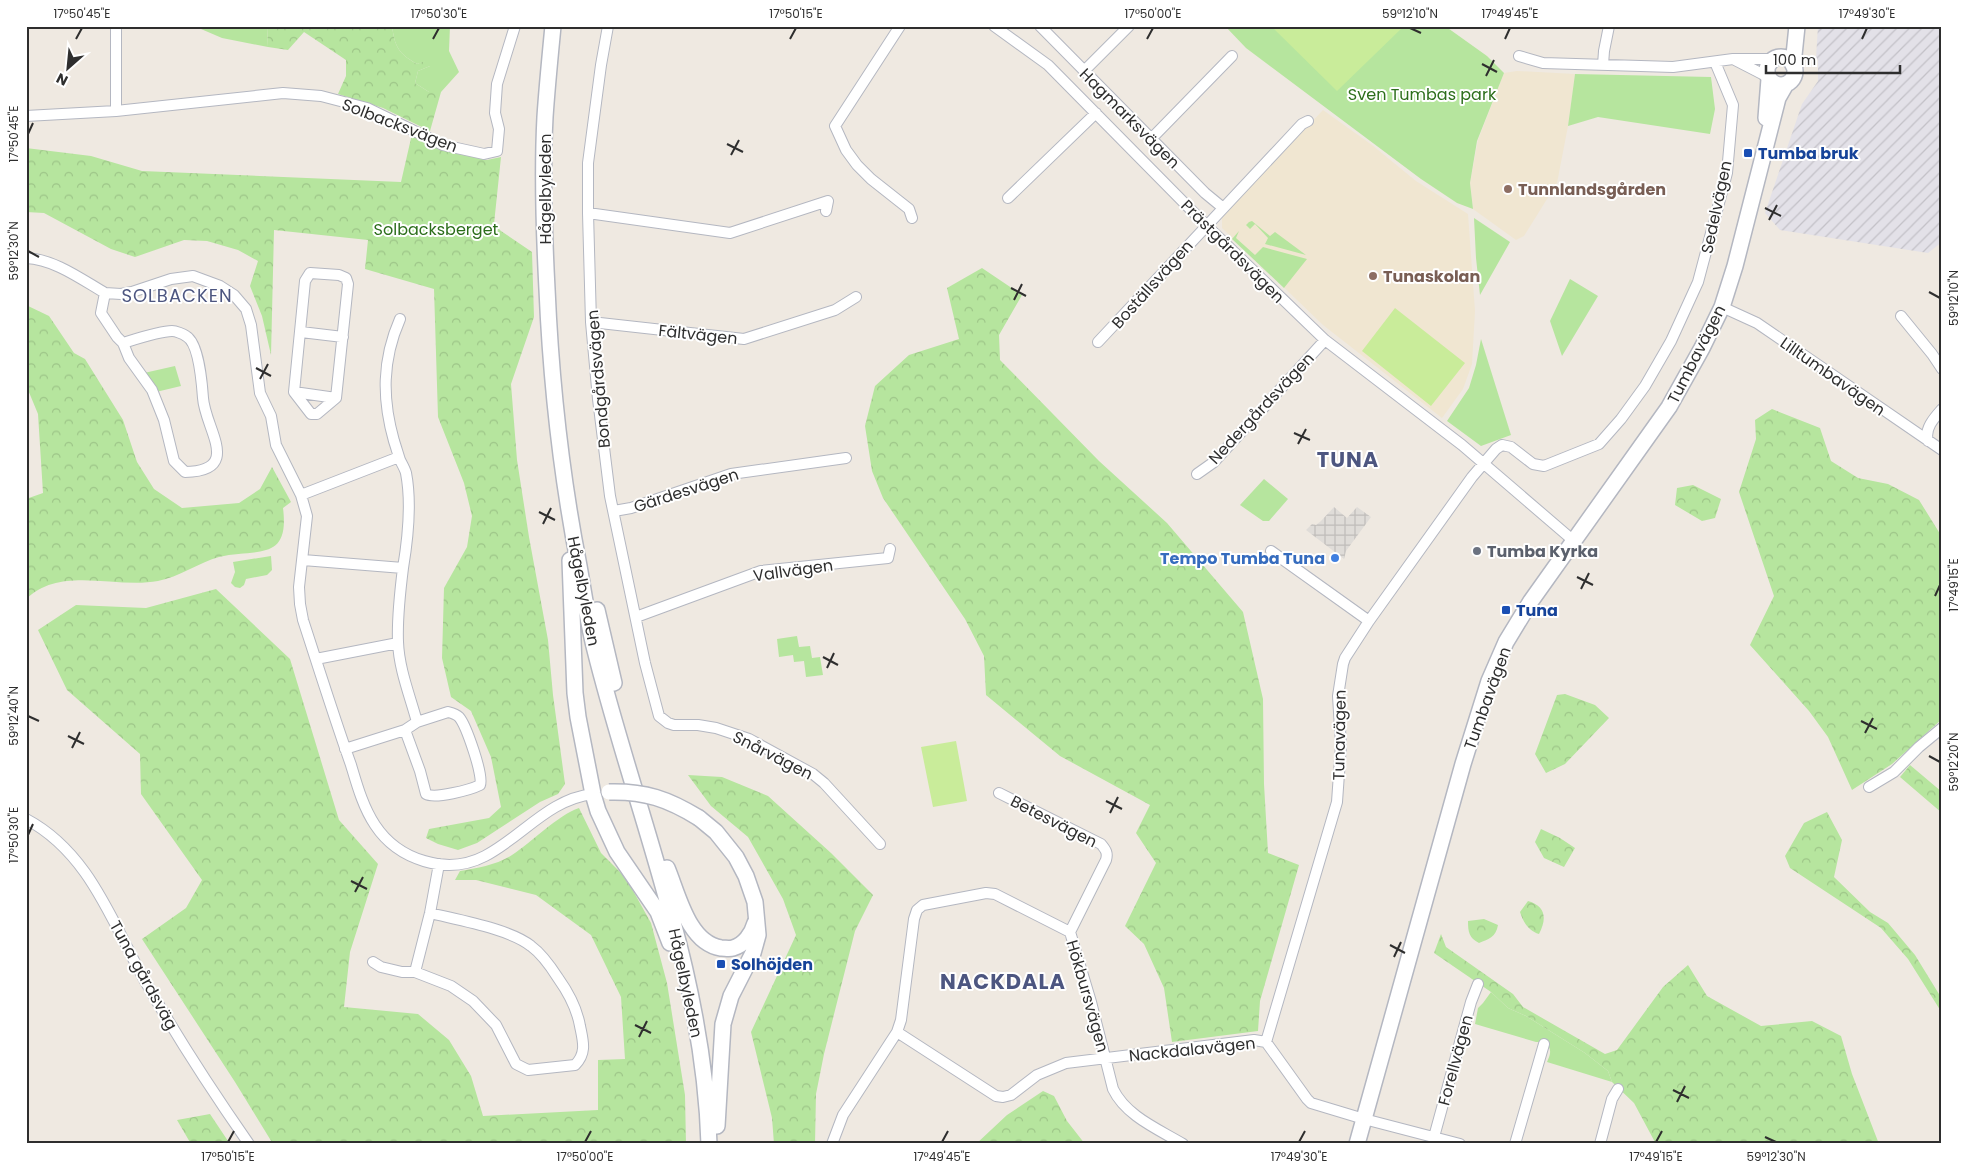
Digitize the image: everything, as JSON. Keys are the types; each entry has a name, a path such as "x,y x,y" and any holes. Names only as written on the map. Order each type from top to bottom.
{"main road":[{"name":"Hågelbyleden","path":"553,26 545,118 544,238 550,359 568,511 594,648 624,759 678,936 712,1123 718,1144"},
{"name":"Hågelbyleden","path":"561,26 553,118 552,183 558,356 566,434 591,582 624,724 689,946 707,1036 712,1123 709,1144"},
{"path":"1791,26 1786,41 1767,68 1768,78 1777,85 1786,84 1795,73 1793,65 1797,26"},
{"path":"1775,58 1786,58 1793,65"},
{"name":"Tumbavägen","path":"1764,157 1768,78"},
{"name":"Tumbavägen","path":"1357,1144 1463,764 1489,681 1504,648 1531,601 1575,542 1669,407 1702,348 1722,307 1764,157 1778,98 1786,84"},
{"path":"568,511 575,693 593,794 598,811 617,852 646,892 667,931 682,986 712,1123"},
{"path":"593,794 608,792 649,795 676,804 699,818 716,832 736,857 752,891 758,935 753,953 731,996 724,1024 712,1123"},
{"path":"667,868 690,926 709,945 728,949 734,948 743,942 752,931 756,914"}],"street":[{"path":"116,26 116,111"},
{"name":"Solbacksvägen","path":"26,116 116,111 283,93 321,96 367,108 443,144 484,154 490,153 497,151 499,129 495,113 497,84 516,26"},
{"name":"Bondgårdsvägen","path":"608,26 588,163 592,322 598,398 617,536 645,663 659,716 668,723"},
{"path":"900,26 835,126 846,150 858,165 871,179 909,209 912,218"},
{"name":"Prästgårdsvägen","path":"994,26 1048,65 1206,225 1325,340 1484,463 1575,542"},
{"name":"Hagmarksvägen","path":"1040,26 1205,193 1222,207"},
{"path":"1084,71 1129,26"},
{"path":"1603,65 1609,26"},
{"path":"1151,139 1232,56"},
{"path":"1519,56 1543,63 1673,67 1732,59 1775,58"},
{"path":"1732,59 1768,78"},
{"name":"Sedelvägen","path":"1484,463 1496,449 1502,446 1511,447 1533,464 1544,466 1599,444 1621,419 1645,386 1667,348 1698,282 1727,173 1734,105 1715,62"},
{"path":"1008,198 1096,113"},
{"name":"Boställsvägen","path":"1098,342 1128,313 1222,207 1302,124 1308,121"},
{"path":"588,213 730,233 828,201 826,211"},
{"path":"26,258 35,258 54,265 104,293 121,294 132,292 171,279 193,276 220,286 234,295 246,309 252,325 260,393 271,416 276,445 300,495 307,516 299,587 300,604 345,749 368,814 383,836 393,846 416,859 439,864 469,862 485,856 550,809 585,795 593,794"},
{"path":"310,273 339,275 346,278 348,284 336,398 317,414 310,414 294,392 301,332 305,280 310,273"},
{"path":"104,293 101,313 117,337 123,342 129,358 152,390 164,420 174,461 185,472 201,471 212,466 217,455 215,437 203,404 196,350 192,342 188,337 173,331 123,342"},
{"name":"Fältvägen","path":"592,322 744,340 835,310 856,297"},
{"name":"Lilltumbavägen","path":"1722,307 1757,323 1942,450"},
{"path":"1901,316 1942,369"},
{"path":"400,319 391,339 385,380 386,408 399,457 406,473 409,499 407,543 398,610 398,642 403,674 417,722"},
{"path":"301,332 343,336"},
{"name":"Nedergårdsvägen","path":"1197,474 1214,462 1325,340"},
{"path":"294,392 336,398"},
{"path":"1928,441 1926,435 1928,430 1942,409"},
{"path":"300,495 399,457"},
{"name":"Gärdesvägen","path":"614,511 631,508 731,474 846,458"},
{"name":"Tunavägen","path":"1266,1042 1337,802 1341,746 1338,696 1342,664 1369,621 1484,463"},
{"name":"Vallvägen","path":"636,617 761,571 888,558 890,549"},
{"path":"1271,551 1369,621"},
{"path":"303,560 403,568"},
{"path":"316,659 398,642"},
{"path":"345,749 405,730 417,722 448,712 460,719 468,735 481,776 480,785 440,795 431,796 426,794 405,730"},
{"name":"Snårvägen","path":"668,723 716,728 735,734 813,774 824,783 880,844"},
{"path":"1869,787 1894,772 1911,754 1942,728"},
{"name":"Betesvägen","path":"1000,793 1101,844 1105,848 1107,853 1106,860 1070,932"},
{"name":"Tuna gårdsväg","path":"26,819 54,839 90,878 144,980 206,1081 249,1144"},
{"path":"415,972 430,913 439,864"},
{"name":"Hökbursvägen","path":"832,1144 843,1115 897,1032 901,1020 916,910 921,906 986,893 995,894 1070,932 1106,1057 1113,1089 1128,1111 1183,1144"},
{"path":"373,962 381,967 402,972 415,972 451,986 473,1001 496,1025 516,1064 528,1070 575,1065 580,1060 584,1046 579,1021 568,992 548,964 531,946 516,937 430,913"},
{"name":"Forellvägen","path":"1434,1137 1471,1002 1478,984"},
{"name":"Nackdalavägen","path":"897,1032 996,1096 1003,1098 1012,1095 1037,1075 1066,1063 1254,1040 1266,1042 1311,1103 1460,1144"},
{"path":"1515,1144 1544,1044"},
{"path":"1600,1144 1612,1099 1618,1088"}],"shaded area":[{"path":"1818,26 1942,26 1942,242 1928,253 1780,230 1765,213 1802,104 1818,81 1818,60 1816,58"},
{"path":"1517,71 1575,74 1568,126 1557,183 1524,236 1516,240 1473,209 1470,183 1478,140 1504,73"},
{"name":"Tunaskolan","path":"1323,110 1372,145 1416,181 1468,214 1475,311 1472,364 1463,389 1442,418 1323,325 1222,228 1222,217"},
{"path":"1334,507 1347,518 1357,507 1371,517 1346,551 1344,559 1306,530 1312,524 1316,525 1321,521"}],"green space":[{"path":"194,26 267,26 268,47 222,38"},
{"path":"267,26 392,26 394,39 402,53 417,64 430,59 430,66 418,71 415,83 429,92 441,92 430,131 383,108 338,94 346,76 346,60 304,32 288,50 268,47"},
{"path":"392,26 450,26 449,51 459,72 441,92 429,92 415,83 418,71 430,66 430,60 417,64 402,53 394,39"},
{"name":"Sven Tumbas park","path":"1225,26 1445,26 1487,56 1504,73 1477,141 1470,183 1473,209 1457,203 1421,179 1246,48"},
{"path":"1271,26 1404,26 1337,91"},
{"path":"1575,74 1711,77 1715,109 1710,134 1598,117 1568,126"},
{"name":"Solbacksberget","path":"412,134 438,147 487,160 501,157 494,224 532,252 534,317 511,384 517,460 548,640 565,784 558,794 540,802 477,843 458,850 426,838 429,829 489,818 501,807 491,757 471,711 451,697 442,658 444,588 467,547 472,516 464,483 438,417 434,289 365,269 368,240 274,230 271,355 262,316 250,286 258,261 238,250 207,241 184,240 135,257 111,249 44,213 26,212 26,148 91,156 142,171 401,182"},
{"path":"1474,218 1510,242 1480,295 1476,258"},
{"path":"1252,221 1270,236 1275,232 1306,255 1265,244 1268,238 1255,224 1250,229 1246,225"},
{"path":"1239,231 1236,238 1255,255 1263,247 1307,259 1284,288 1232,239"},
{"path":"982,268 1022,295 999,335 1000,360 1099,461 1167,523 1243,612 1263,699 1264,784 1268,853 1299,865 1260,1001 1258,1031 1172,1042 1164,988 1144,944 1125,926 1156,863 1136,833 1150,805 1060,756 986,695 984,656 965,619 883,498 872,471 865,426 875,386 909,355 959,339 947,288"},
{"path":"1570,279 1598,296 1562,356 1550,321"},
{"path":"26,305 49,316 74,353 85,359 123,420 137,462 154,489 182,508 239,503 260,489 272,467 291,502 283,508 284,526 281,538 276,545 268,550 219,557 158,581 141,583 72,580 55,583 40,589 26,599 26,499 43,493 38,414 26,385"},
{"path":"1395,308 1465,363 1431,406 1362,351"},
{"path":"1481,339 1511,435 1481,446 1447,421 1469,388"},
{"path":"175,366 181,386 156,392 144,373"},
{"path":"1772,409 1820,428 1831,461 1858,478 1888,484 1919,500 1942,537 1942,719 1892,764 1852,790 1828,737 1809,711 1750,645 1774,596 1739,492 1756,439 1755,420"},
{"path":"1264,479 1288,499 1269,521 1263,521 1240,505"},
{"path":"1693,485 1721,499 1715,518 1702,521 1675,505 1677,488"},
{"path":"271,556 272,570 267,575 246,579 244,585 240,588 235,587 231,583 235,572 233,562"},
{"path":"216,589 290,659 339,820 378,864 350,952 344,1007 418,1014 449,1040 471,1076 483,1116 598,1110 598,1060 625,1059 621,997 591,935 536,895 476,880 455,880 460,871 487,866 520,850 562,816 579,808 601,853 626,878 651,923 667,983 685,1095 686,1144 273,1144 142,939 186,908 202,880 141,794 140,754 67,690 38,630 76,605 146,608"},
{"path":"797,636 799,647 810,646 812,658 820,657 823,675 806,677 804,661 794,662 793,655 779,657 777,639"},
{"path":"1565,694 1595,705 1609,718 1565,764 1546,773 1535,754 1557,695"},
{"path":"956,741 967,801 933,807 921,747"},
{"path":"1910,765 1942,792 1942,813 1900,777"},
{"path":"688,775 722,777 768,796 831,853 873,895 855,931 824,1054 816,1094 815,1144 774,1144 772,1118 751,1032 796,935 783,899 748,837 711,806"},
{"path":"1827,812 1842,840 1834,877 1870,912 1888,923 1915,955 1942,999 1942,1013 1908,959 1881,928 1790,868 1785,856 1804,823"},
{"path":"1541,829 1575,848 1564,867 1544,858 1535,842"},
{"path":"1528,901 1534,903 1542,910 1544,918 1539,934 1527,926 1520,912"},
{"path":"1484,919 1498,925 1494,935 1479,943 1470,934 1468,921"},
{"path":"1441,934 1446,947 1513,994 1523,1007 1605,1054 1617,1050 1663,987 1688,965 1707,996 1761,1026 1812,1021 1841,1036 1852,1074 1879,1144 1656,1144 1634,1103 1612,1082 1608,1071 1585,1053 1526,1016 1508,1008 1491,992 1434,953"},
{"path":"1491,992 1508,1008 1526,1016 1585,1053 1608,1071 1612,1082 1547,1062 1550,1051 1545,1042 1536,1042 1475,1024 1478,1008"},
{"path":"1043,1091 1054,1096 1067,1121 1085,1144 976,1144 1007,1115"},
{"path":"210,1114 230,1144 191,1144 177,1120"}],"place":[{"name":"Tumba bruk","path":"1748,153"},
{"name":"Tunnlandsgården","path":"1508,189"},
{"name":"Tunaskolan","path":"1373,276"},
{"name":"Tumba Kyrka","path":"1477,551"},
{"name":"Tempo Tumba Tuna","path":"1335,558"},
{"name":"Tuna","path":"1506,610"},
{"name":"Solhöjden","path":"721,964"}],"district":[{"name":"SOLBACKEN","path":"177,296"},
{"name":"TUNA","path":"1348,460"},
{"name":"NACKDALA","path":"1003,982"}]}
